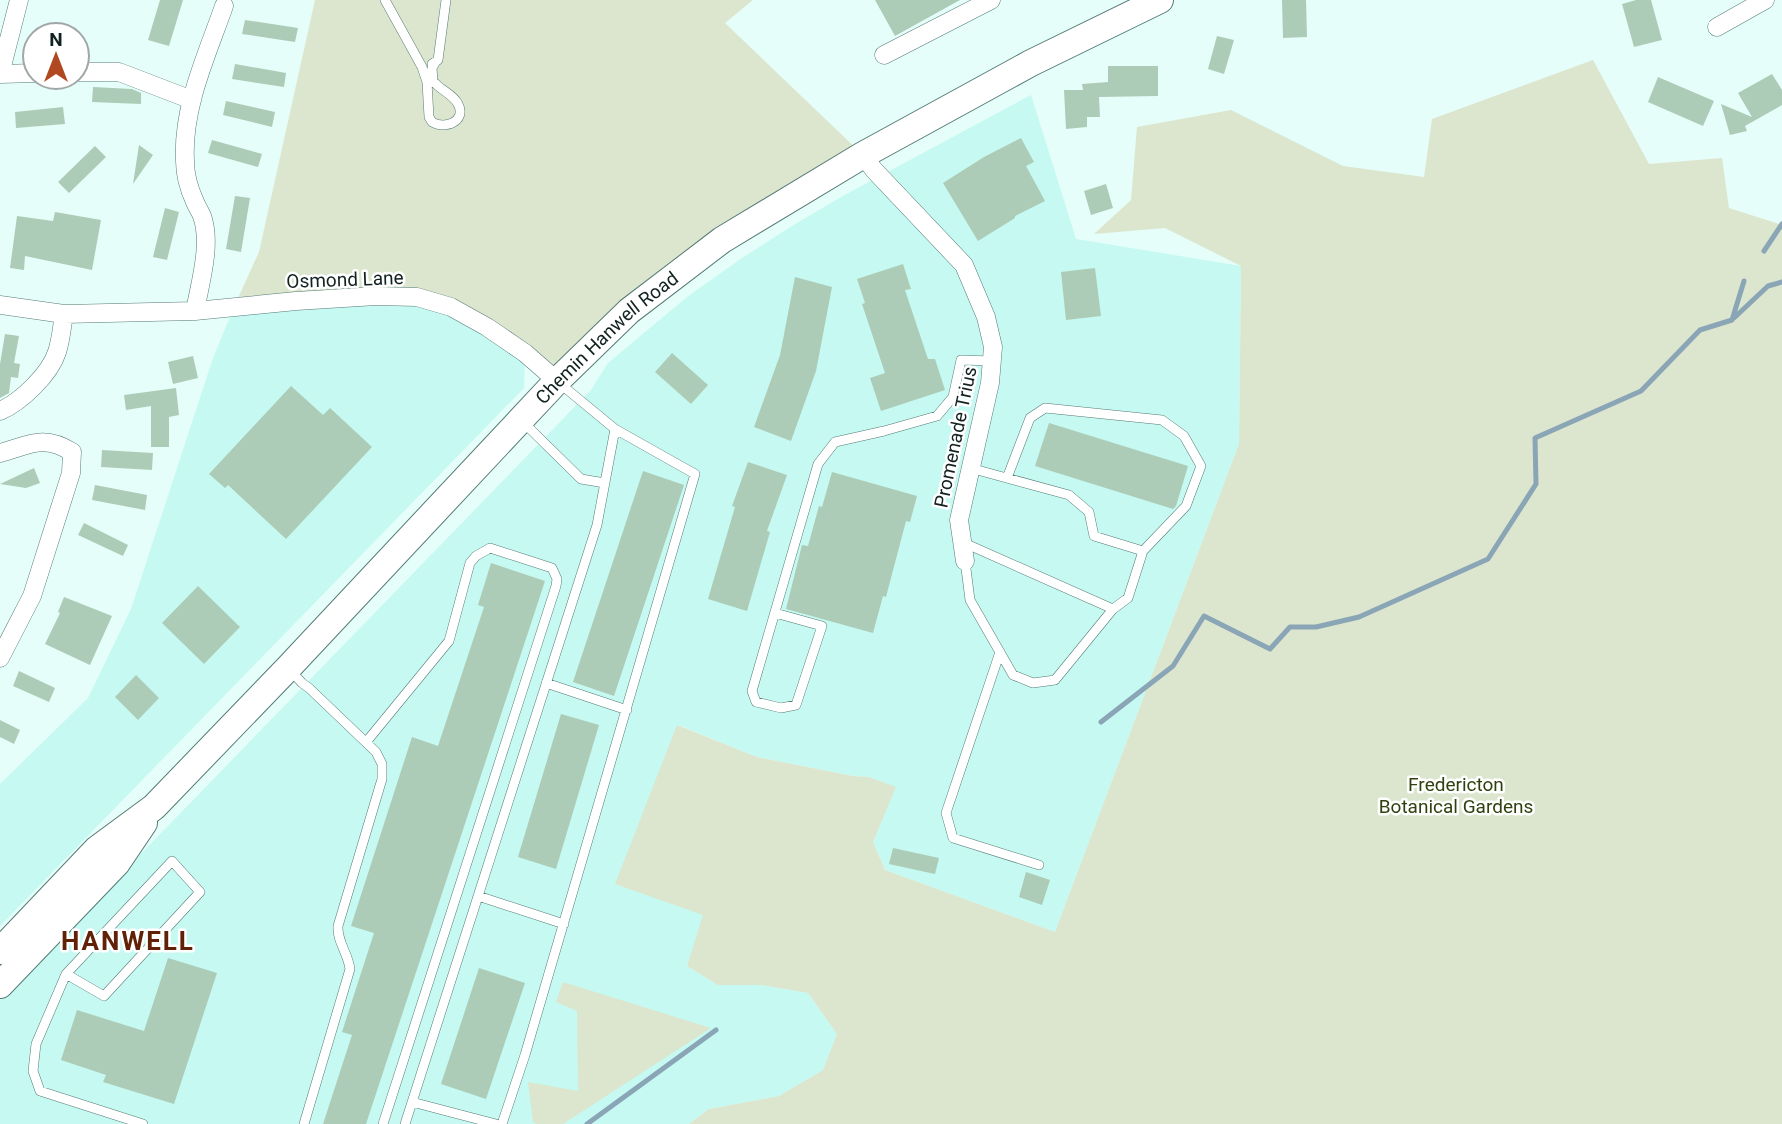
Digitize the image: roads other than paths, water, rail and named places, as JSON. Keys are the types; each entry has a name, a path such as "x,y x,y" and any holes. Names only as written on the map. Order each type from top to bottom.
{"main road":[{"name":"Chemin Hanwell Road","path":"0,951 97,849 154,807 557,381 629,311 722,240 863,155 1031,63 1160,0"},
{"name":"Chemin Hanwell Road","path":"0,985 117,863 154,807"}],"street":[{"path":"19,0 0,74 21,73"},
{"path":"884,55 990,0"},
{"path":"1717,27 1765,0"},
{"path":"195,311 205,253 202,217 188,183 185,160 187,130 192,100 224,6"},
{"path":"91,72 119,72 192,100"},
{"name":"Promenade Trius","path":"863,155 964,265 986,317 993,347 992,361 990,383 959,520 965,561"},
{"name":"Osmond Lane","path":"0,305 64,314 195,311 296,301 376,296 416,297 451,307 487,327 526,353 557,381"},
{"path":"0,411 11,406 42,378 57,354 64,314"},
{"path":"0,453 44,441 59,444 72,452 71,473 32,596 0,658"}],"lane":[{"path":"385,0 422,67 429,117 436,125 442,126 460,117 459,105 433,81 432,68 438,60 446,0"},
{"path":"422,67 435,63"},
{"path":"775,613 822,626 796,705 781,708 756,702 752,691 818,464 835,442 937,416 953,397 961,360 992,361"},
{"path":"502,1124 564,924 695,474 615,429 557,381"},
{"path":"965,561 970,600 1013,675 1033,683 1055,680 1113,609 1128,598 1143,551 1186,506 1201,467 1184,436 1162,420 1045,408 1030,418 1007,478"},
{"path":"520,420 582,479 605,483"},
{"path":"405,1124 597,525 615,429"},
{"path":"970,468 1069,495 1089,512 1094,536 1143,551"},
{"path":"962,542 1113,609"},
{"path":"366,741 449,641 470,562 476,556 490,548 552,568 557,579 556,586 383,1124"},
{"path":"1000,652 946,813 953,838 1039,865"},
{"path":"288,668 376,752 382,765 383,779 338,926 337,935 349,959 350,969 304,1124"},
{"path":"546,683 626,710"},
{"path":"66,974 104,996 200,892 172,861 66,974 36,1044 33,1071 40,1091 143,1124"},
{"path":"478,895 564,924"},
{"path":"412,1102 496,1124"}],"waterway":[{"path":"1764,251 1782,224"},
{"path":"1101,722 1173,666 1204,616 1270,649 1290,627 1316,627 1359,617 1488,559 1536,484 1535,438 1641,391 1700,330 1732,320 1744,281"},
{"path":"1734,318 1768,286 1782,282"},
{"path":"587,1124 716,1030"}],"district":[{"name":"HANWELL","path":"128,941"}],"park label":[{"name":"Fredericton Botanical Gardens","path":"1456,795"}]}
